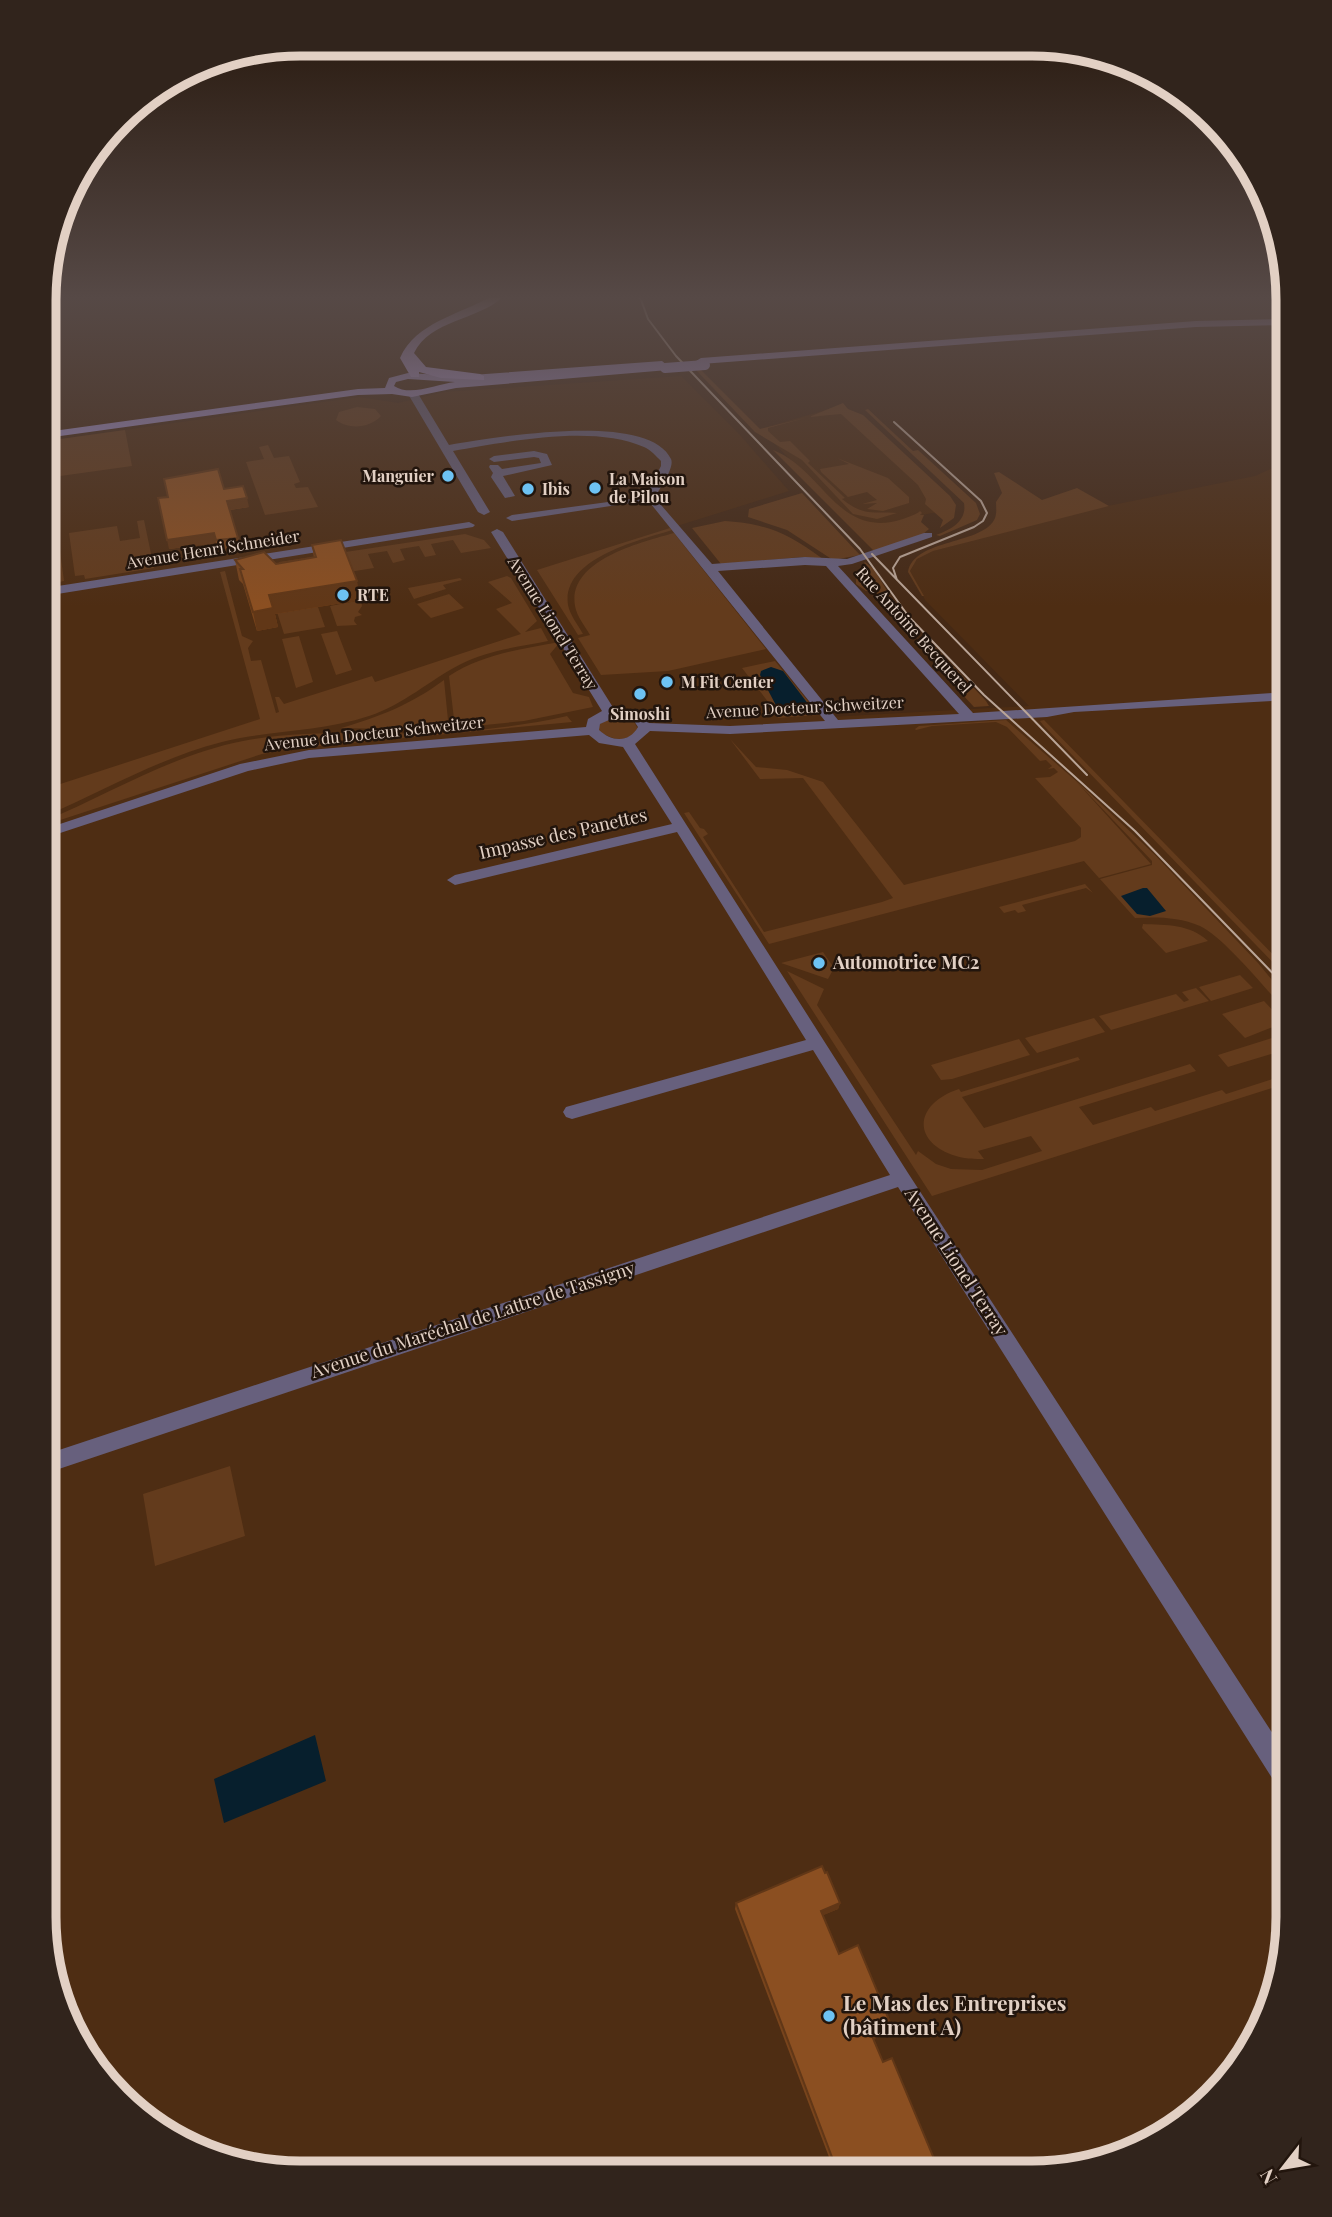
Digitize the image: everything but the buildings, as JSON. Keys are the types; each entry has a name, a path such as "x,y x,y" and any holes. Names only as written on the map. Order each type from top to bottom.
{"main road":[{"path":"56,434 297,400"}],"street":[{"path":"417,400 484,512"},
{"path":"446,449 578,434 639,441 653,447 666,460 666,466 649,499"},
{"path":"493,442 497,450 492,463 499,473"},
{"path":"494,459 534,454 544,456 547,466 499,473"},
{"path":"499,473 496,477 509,496"},
{"path":"512,518 512,525 488,532 469,525 470,519 484,512 498,511 512,518 649,499 660,506 826,710 834,724"},
{"name":"Avenue Henri Schneider","path":"56,590 469,525"},
{"name":"Avenue Lionel Terray","path":"488,532 610,713"},
{"path":"829,563 848,562 928,535"},
{"name":"Rue Antoine Becquerel","path":"711,568 805,561 829,563 968,716"},
{"name":"Avenue Docteur Schweitzer","path":"645,727 730,730 1047,713 1071,709 1276,697"},
{"path":"610,713 633,715 643,722 645,727 638,738 627,742 609,742 601,740 591,727 597,718 610,713"},
{"name":"Avenue du Docteur Schweitzer","path":"56,830 245,767 278,759 592,731"},
{"name":"Avenue Lionel Terray","path":"627,742 902,1178 1275,1760"},
{"name":"Impasse des Panettes","path":"455,880 680,827"},
{"path":"572,1112 817,1043"},
{"name":"Avenue du Maréchal de Lattre de Tassigny","path":"56,1461 902,1178"}],"shaded area":[{"path":"334,400 398,403 409,400 705,400 789,491 677,526 829,717 1029,706 925,600 910,571 917,559 932,551 1088,510 1255,476 1276,467 1275,1933 1271,1965 1263,1995 1243,2039 1226,2066 1205,2090 1181,2111 1125,2142 1095,2153 1032,2161 268,2159 237,2153 207,2142 151,2111 127,2090 106,2066 75,2010 64,1980 56,1917 56,440"},
{"path":"725,400 731,400 760,429 809,417 768,428 768,431 780,442 790,441 850,505 869,512 897,513 877,519 853,514 802,460 755,432"},
{"path":"843,403 848,409 863,415 950,496 956,505 954,518 940,528 943,520 925,504 926,499 918,485 841,414 809,417"},
{"path":"839,406 950,510 922,515 864,534 760,429"},
{"path":"357,407 375,409 381,416 371,423 359,426 336,420 339,412"},
{"path":"868,409 913,451 918,450 976,503 980,514 977,520 940,536 936,535 953,527 961,519 964,503 865,410"},
{"path":"125,430 132,466 56,477 56,440"},
{"path":"268,445 274,458 289,456 300,482 294,484 296,488 308,487 318,507 265,515 246,462 264,459 259,447"},
{"path":"773,450 791,460 847,512 862,520 881,523 903,519 920,511 920,515 924,515 921,522 929,529 923,534 874,551"},
{"path":"837,458 888,478 909,497 909,503 883,511 867,509 877,503 862,504 877,500 867,492 848,497 821,472 820,469 849,464"},
{"path":"999,472 1042,500 1077,488 1109,506 933,551 917,559 910,571 922,596 908,572 913,561 935,547 988,527 995,518 996,502 1002,493 994,473"},
{"path":"802,493 860,555 833,560 787,530 748,517 749,509"},
{"path":"144,520 154,568 85,579 84,575 75,576 69,533 117,526 120,541 140,538 137,521"},
{"path":"725,521 777,532 823,559 802,557 721,564 692,528"},
{"path":"670,528 672,530 606,554 577,575 569,589 568,605 583,634 578,635 537,570"},
{"path":"674,533 766,649 668,671 601,675 578,638 590,635 575,606 576,590 583,576 594,565 610,556"},
{"path":"465,534 484,540 491,548 461,553 453,540 431,544 436,555 425,557 419,546 400,549 405,560 393,563 387,551 368,554 374,568 349,572 280,566 279,562"},
{"path":"56,536 64,581 56,583"},
{"path":"865,562 874,569 893,601 885,603 872,589 866,591 856,584 856,572"},
{"path":"225,571 242,636 253,641 248,648 251,661 261,660 276,713 279,712 275,697 279,697 284,704 372,676 375,682 521,634 496,609 512,603 488,582 507,576 511,578 537,621 525,632 541,628 548,641 471,659 405,699 369,716 333,725 222,742 154,766 56,811 56,785 260,719 220,572"},
{"path":"460,578 462,580 443,585 446,589 414,599 408,588"},
{"path":"270,590 318,607 325,627 284,634"},
{"path":"449,594 464,608 431,618 417,604"},
{"path":"361,600 362,606 358,612 362,615 355,617 354,621 357,625 337,626 330,606"},
{"path":"337,631 352,670 336,675 321,634"},
{"path":"299,636 313,682 296,688 282,639"},
{"path":"560,642 550,654 573,693 589,697 593,707 524,721 455,728 449,676 489,657"},
{"path":"936,648 989,706 974,707 948,679 953,678 952,674 930,649"},
{"path":"775,661 817,715 778,718 765,709 772,707 742,668"},
{"path":"444,680 449,730 341,728 395,709"},
{"path":"567,716 572,722 289,749 262,754 56,821 56,816 167,765 191,755 243,741 309,734 475,730"},
{"path":"612,717 633,720 638,729 624,739 608,736 598,730 600,724"},
{"path":"1006,720 1074,779 1151,864 1099,878 1084,861 769,944 684,813 689,812 700,828 708,834 703,837 764,932 882,902 893,898 803,778 760,779 730,739 756,767 787,770 823,782 904,885 1075,841 1081,837 1081,828 1035,778 1050,777 1058,772 1054,768 1048,769 1052,766 1046,760 1040,761 1007,727 996,722 915,729 919,726"},
{"path":"1044,720 1276,957 1276,965 1043,725 1040,721"},
{"path":"1075,780 1155,855 1258,963 1276,984 1276,999 1210,932 1176,919 1135,918 1100,879 1152,865 1152,861"},
{"path":"1085,884 1093,893 1086,888 1022,905 1026,911 1018,913 1015,910 1004,913 999,907"},
{"path":"1143,924 1186,928 1208,941 1166,953 1142,928"},
{"path":"823,952 834,968 828,979 781,963"},
{"path":"787,971 824,989 817,1005 916,1155 918,1151 936,1164 951,1169 982,1170 1042,1151 1031,1136 978,1151 984,1159 959,1157 941,1150 931,1142 925,1132 924,1122 934,1103 959,1089 961,1092 1078,1057 1080,1060 962,1097 984,1128 1190,1064 1196,1071 1079,1107 1093,1125 1151,1107 1155,1111 1222,1090 1226,1094 1276,1078 1276,1087 932,1196"},
{"path":"1240,975 1253,988 1211,1001 1199,987"},
{"path":"1196,988 1209,1001 1111,1030 1099,1016 1176,994 1184,1002 1189,1000 1182,992"},
{"path":"1264,1001 1276,1013 1276,1026 1245,1038 1222,1014"},
{"path":"1094,1018 1105,1032 1037,1053 1025,1038"},
{"path":"1276,1037 1276,1053 1228,1067 1218,1055"},
{"path":"1019,1039 1030,1055 952,1079 941,1080 931,1065"},
{"path":"230,1466 245,1536 155,1566 143,1494"}],"water":[{"path":"771,667 783,671 812,709 805,713 780,713 760,675 761,671"},
{"path":"1147,888 1166,911 1150,916 1137,914 1121,896"},
{"path":"315,1735 326,1781 224,1823 214,1779"}],"tram line":[{"path":"718,400 860,549 909,617 984,695 1135,831 1276,976"},
{"path":"894,422 981,501 987,513 983,521 974,527 900,557 893,568 897,580"},
{"path":"872,554 897,580"},
{"path":"897,580 1087,775"}],"place":[{"name":"Manguier","path":"448,476"},
{"name":"La Maison de Pilou","path":"595,488"},
{"name":"Ibis","path":"528,489"},
{"name":"RTE","path":"343,595"},
{"name":"M Fit Center","path":"667,682"},
{"name":"Simoshi","path":"640,694"},
{"name":"Automotrice MC2","path":"819,963"},
{"name":"Le Mas des Entreprises (bâtiment A)","path":"829,2016"}]}
